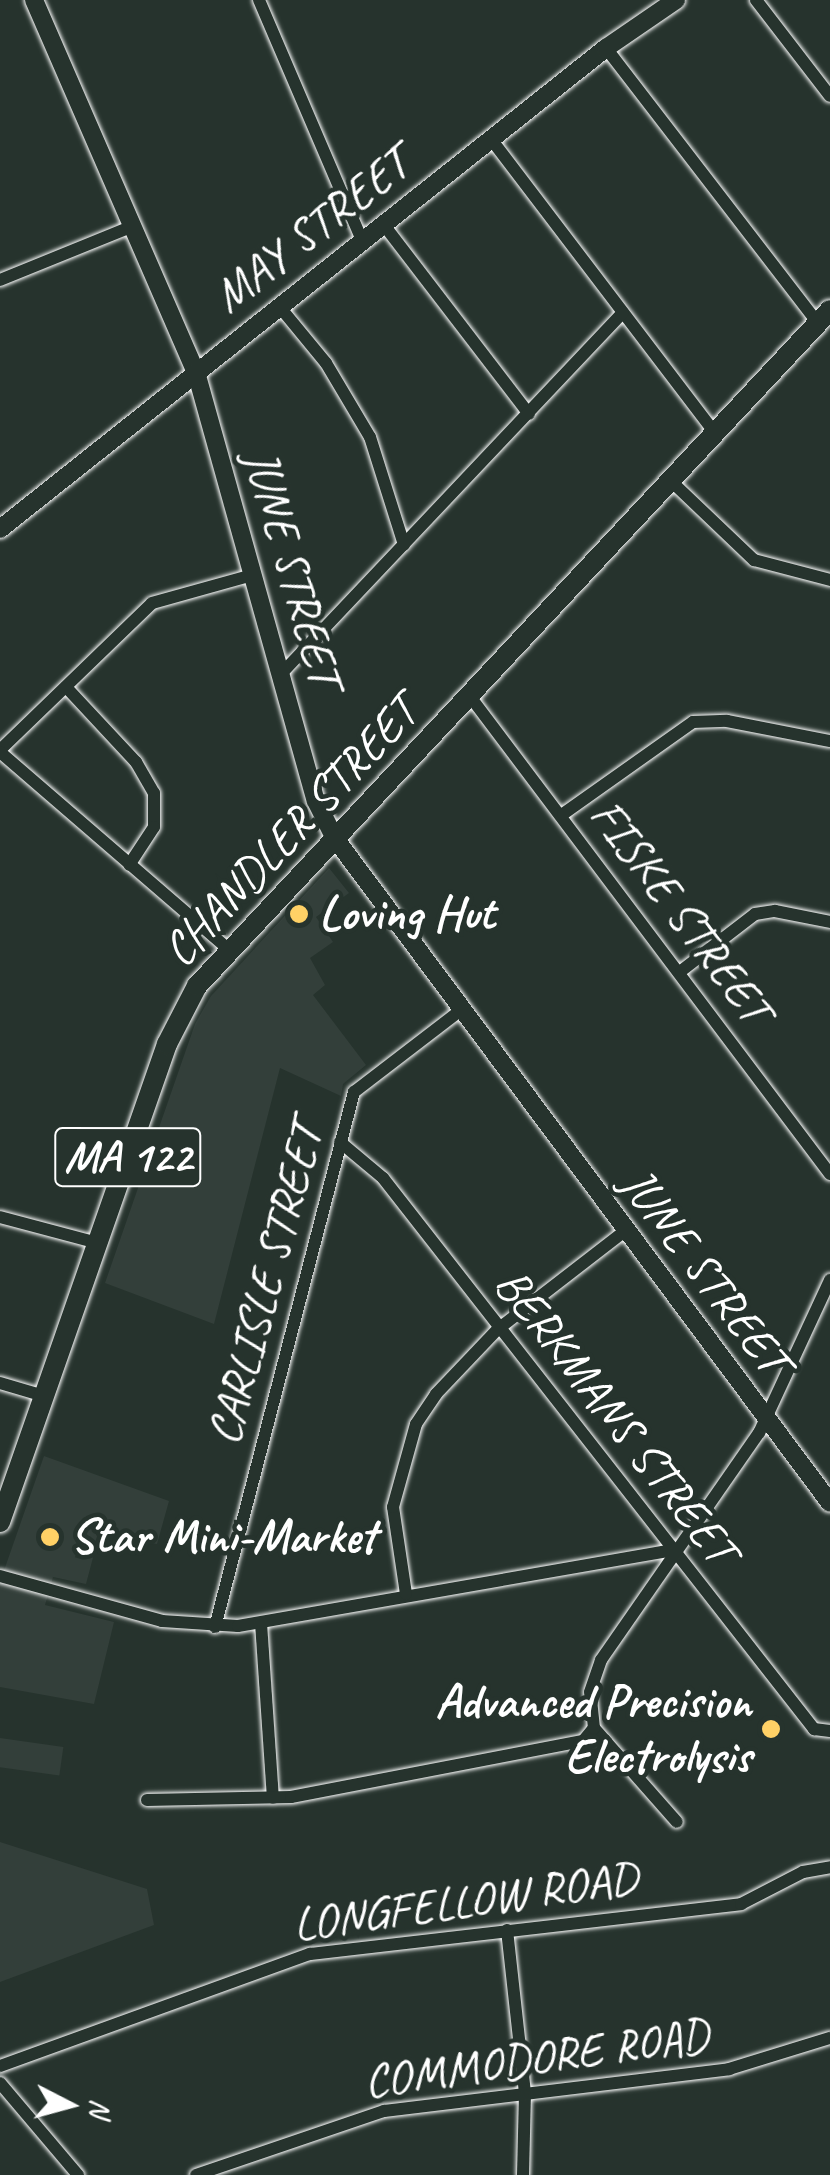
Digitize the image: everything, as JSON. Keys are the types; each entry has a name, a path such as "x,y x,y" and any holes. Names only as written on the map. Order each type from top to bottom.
{"main road":[{"name":"CHANDLER STREET","path":"0,1522 181,1010 229,950 824,317"}],"street":[{"name":"JUNE STREET","path":"34,0 128,228 196,372 316,801 334,837 830,1503"},
{"path":"258,0 362,240"},
{"name":"MAY STREET","path":"0,529 606,48 676,0"},
{"path":"756,0 830,96"},
{"path":"606,48 824,317"},
{"path":"491,139 716,434"},
{"path":"384,224 529,414"},
{"path":"0,280 128,228"},
{"path":"279,306 326,363 370,437 404,545"},
{"path":"282,672 623,314"},
{"path":"671,482 754,560 830,580"},
{"path":"229,950 0,751 152,603 252,575"},
{"path":"66,688 136,762 154,793 154,827 129,865"},
{"name":"FISKE STREET","path":"469,695 563,814 830,1174"},
{"path":"563,814 693,722 728,720 830,742"},
{"path":"680,970 755,914 830,922"},
{"name":"CARLISLE STREET","path":"215,1626 354,1092 461,1010"},
{"name":"BERKMANS STREET","path":"340,1142 383,1178 817,1733 830,1731"},
{"path":"0,1217 98,1243"},
{"path":"406,1594 393,1507 404,1451 436,1394 498,1328 625,1232"},
{"path":"677,1822 594,1728 594,1672 765,1417 825,1300 830,1280"},
{"path":"0,1383 44,1396"},
{"path":"0,1576 162,1621 215,1626 261,1623 406,1594 674,1550"},
{"path":"261,1623 273,1798"},
{"path":"147,1800 174,1804 273,1798 573,1744 594,1728"},
{"name":"LONGFELLOW ROAD","path":"0,2066 310,1954 741,1904 803,1872 830,1866"},
{"path":"506,1930 525,2092 522,2175"},
{"name":"COMMODORE ROAD","path":"196,2175 384,2110 729,2069 830,2038"},
{"path":"0,2084 78,2175"}],"shaded area":[{"path":"329,868 349,893 316,917 333,942 310,958 325,985 313,995 366,1065 343,1084 341,1096 280,1068 214,1324 105,1283 195,1024 211,996"},
{"path":"44,1456 169,1501 157,1544 99,1535 86,1584 53,1577 45,1605 114,1622 94,1704 0,1687 0,1582"},
{"path":"0,1738 63,1747 59,1776 0,1767"},
{"path":"0,1842 147,1889 154,1925 0,1982"}],"place":[{"name":"Loving Hut","path":"299,914"},
{"name":"Star Mini-Market","path":"50,1537"},
{"name":"Advanced Precision Electrolysis","path":"771,1729"}]}
